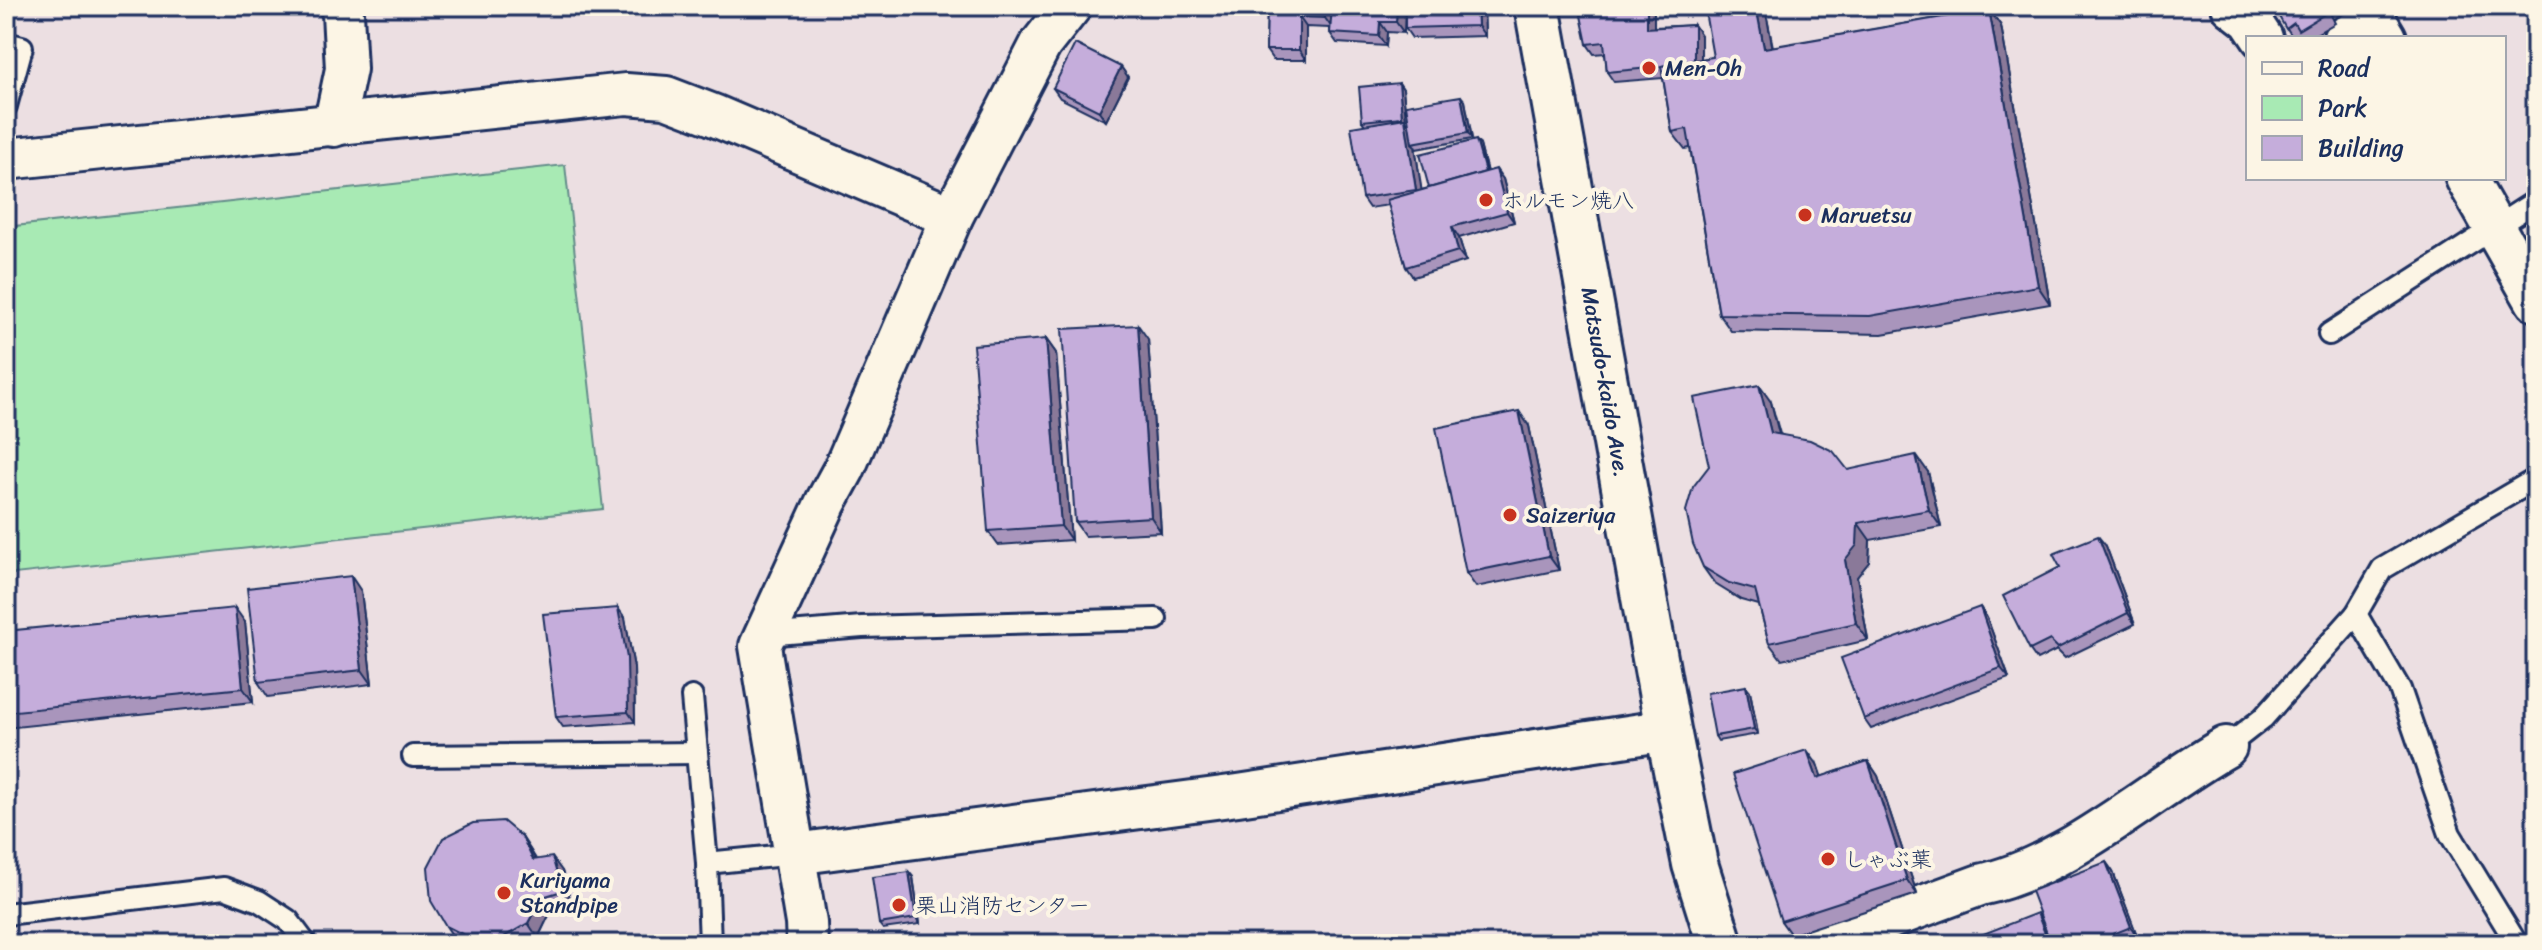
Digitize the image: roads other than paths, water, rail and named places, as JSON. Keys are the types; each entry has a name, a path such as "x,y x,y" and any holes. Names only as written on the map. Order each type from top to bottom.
{"main road":[{"name":"Matsudo-kaido Ave.","path":"1537,6 1668,730 1695,864 1720,944"}],"street":[{"path":"334,126 346,69 340,6"},
{"path":"807,944 760,646 844,469 952,217 1041,44 1071,6"},
{"path":"2232,6 2250,20 2261,36"},
{"path":"6,159 626,94 666,97 952,217"},
{"path":"2467,180 2536,301"},
{"path":"795,854 1238,795 1668,730"},
{"path":"1820,944 1980,885 1997,882 2069,849 2183,772 2226,747"}],"lane":[{"path":"6,43 22,47 6,106"},
{"path":"2329,334 2536,201"},
{"path":"2226,747 2263,718 2356,614 2382,569 2536,479"},
{"path":"2356,614 2400,689 2450,834 2517,944"},
{"path":"765,635 862,627 1156,619"},
{"path":"692,697 707,863 710,944"},
{"path":"413,756 697,753"},
{"path":"707,863 795,854"},
{"path":"6,914 224,888 259,901 288,920 306,944"}],"place":[{"name":"Men-Oh","path":"1649,68"},
{"name":"ホルモン焼八","path":"1486,200"},
{"name":"Maruetsu","path":"1805,215"},
{"name":"Saizeriya","path":"1510,515"},
{"name":"しゃぶ葉","path":"1828,859"},
{"name":"Kuriyama Standpipe","path":"504,893"},
{"name":"栗山消防センター","path":"899,905"}]}
